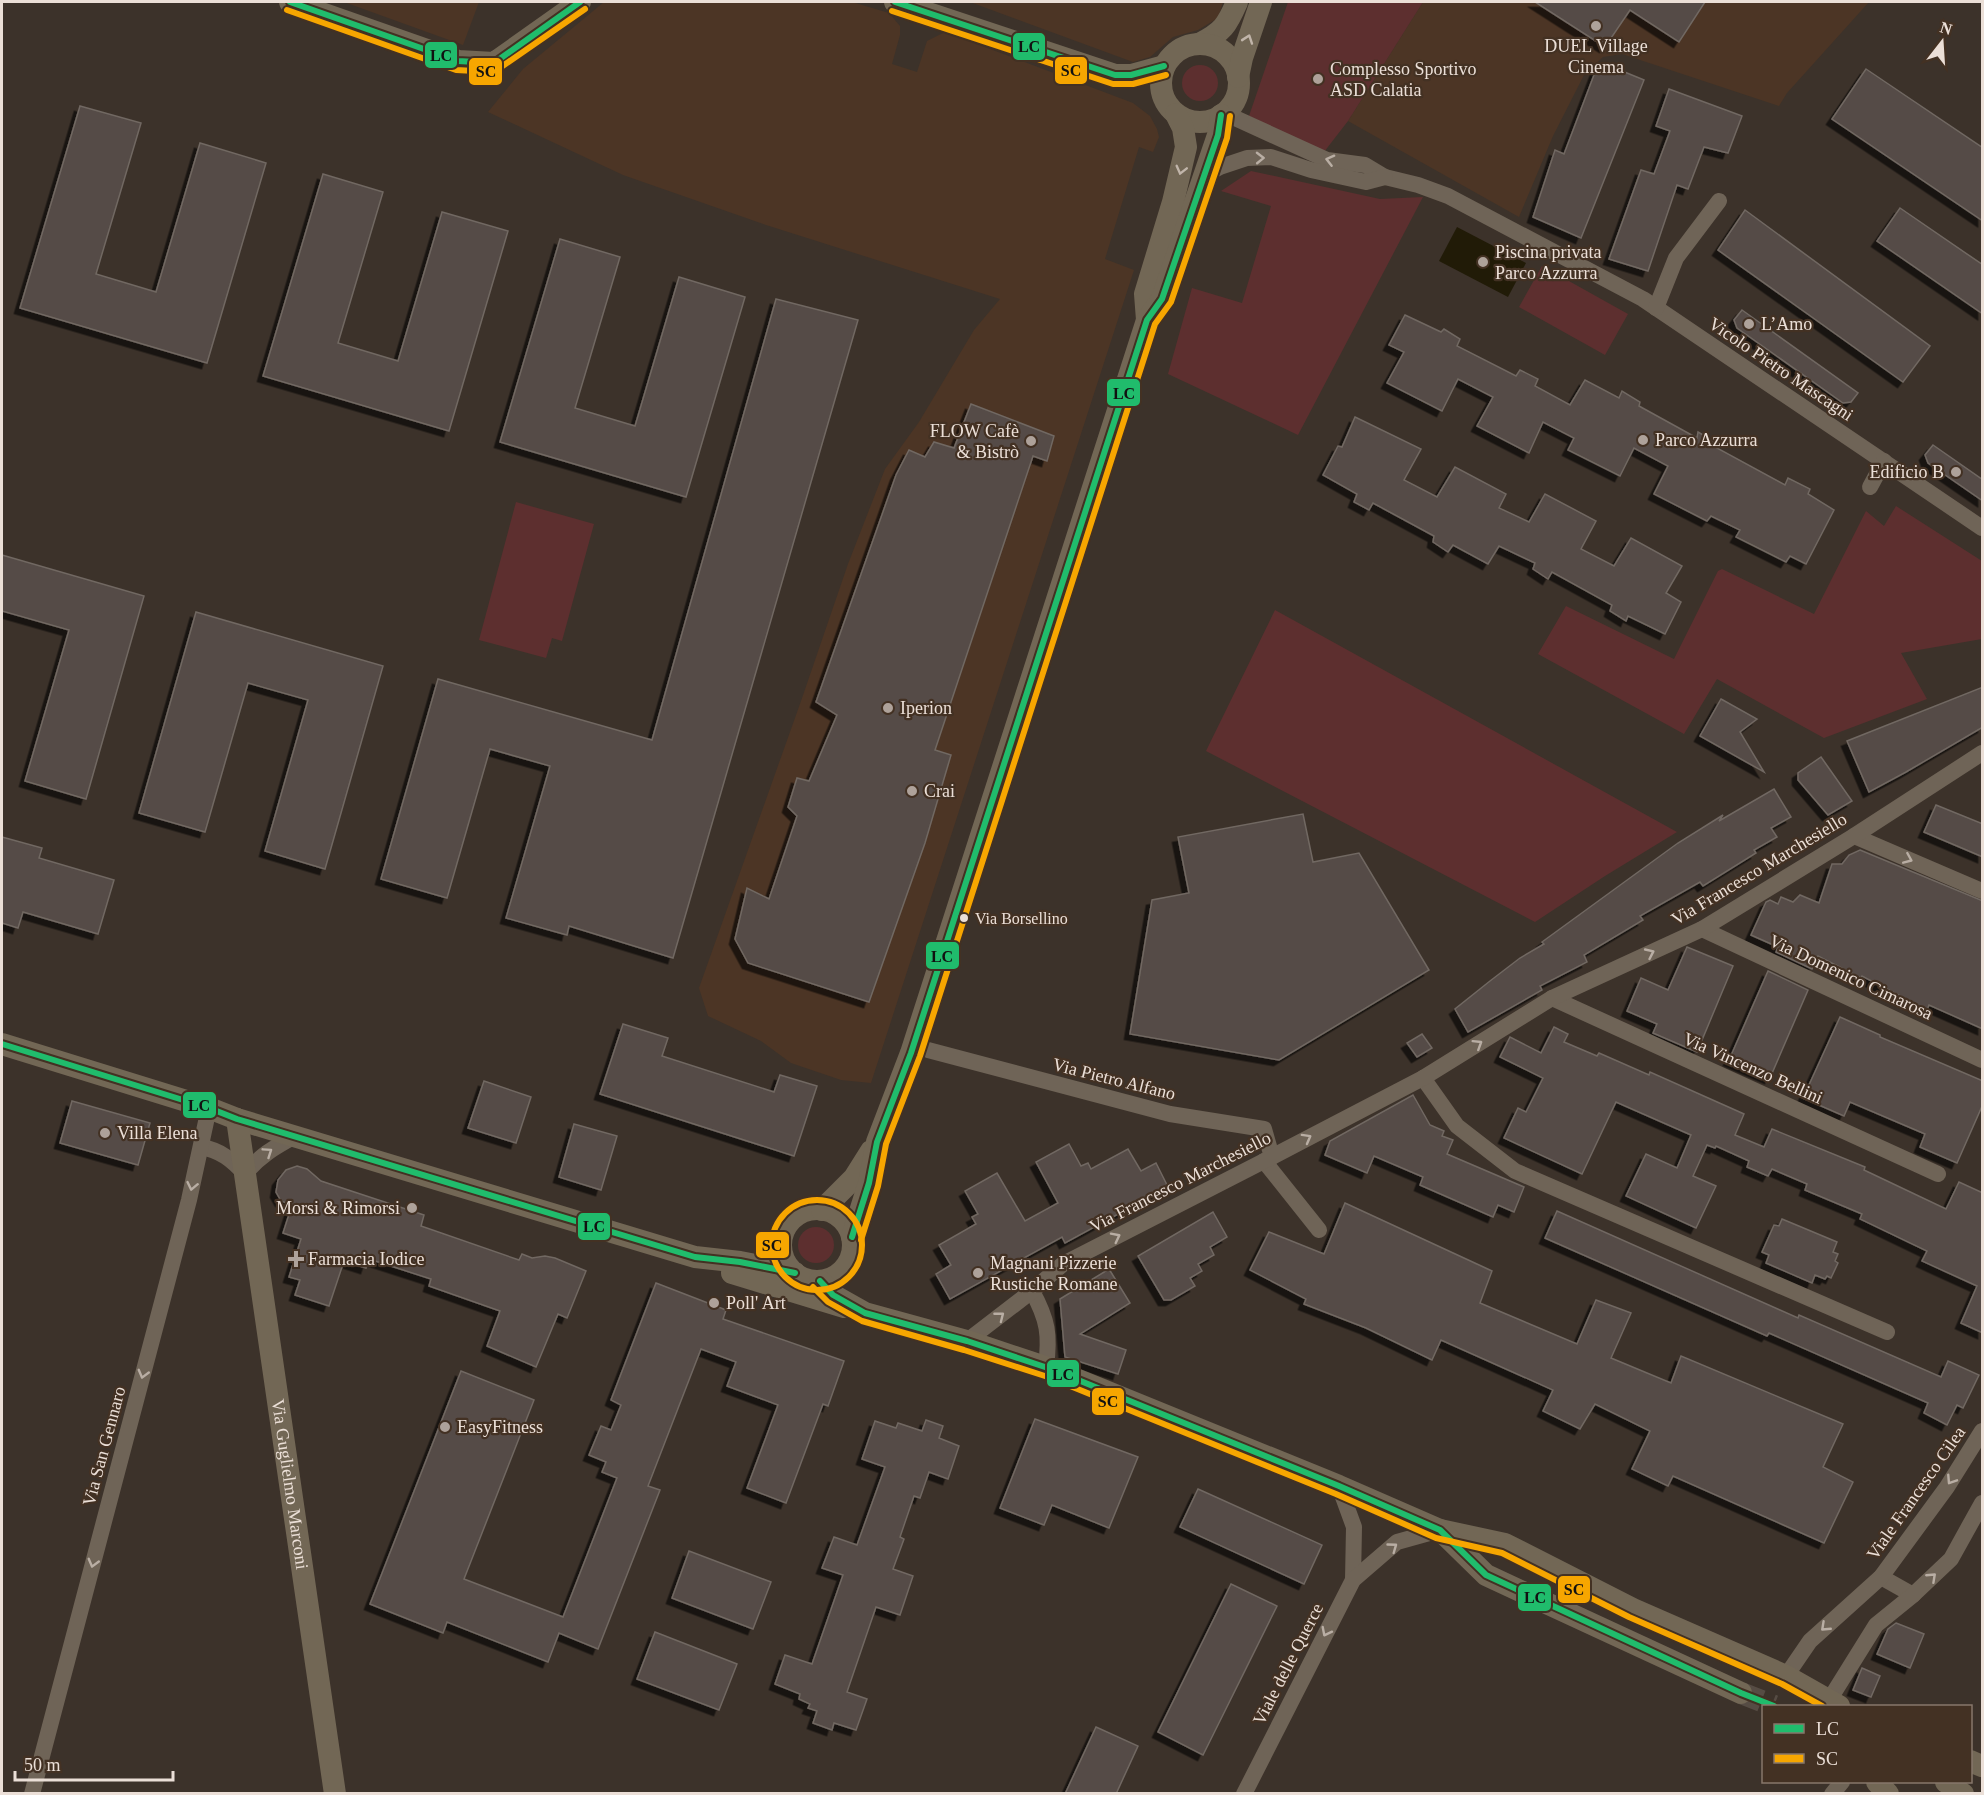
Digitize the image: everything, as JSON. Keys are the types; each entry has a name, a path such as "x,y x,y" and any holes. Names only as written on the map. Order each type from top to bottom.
{"main road":[{"path":"290,2 458,61 494,63 580,2"},
{"path":"895,2 1115,75 1131,75 1164,66"},
{"path":"1147,320 1145,294 1173,202 1186,147 1183,128 1169,106 1161,87 1164,66 1168,59 1182,48 1199,44 1216,35 1228,21 1237,2"},
{"path":"1176,114 1198,122 1210,120 1222,114 1236,97 1242,58 1261,2"},
{"path":"1199,44 1210,45 1229,57 1238,77"},
{"path":"852,1237 869,1183 877,1142 911,1053 1147,320 1162,299 1218,135 1222,114"},
{"path":"2,1044 209,1108 237,1119 695,1257 735,1275 967,1341 1046,1367 1339,1486 1440,1530 1505,1544 1633,1609 1786,1676 1827,1705"},
{"name":"Via Guglielmo Marconi","path":"237,1119 335,1794"},
{"path":"822,1210 854,1178 877,1142"},
{"path":"695,1257 740,1262 795,1273 807,1279 820,1281 837,1275 850,1259 853,1248 848,1227 833,1213 810,1210 790,1221 781,1242 782,1254 795,1273"},
{"path":"844,1268 851,1291 865,1313"},
{"path":"820,1281 833,1295 865,1313"},
{"path":"1440,1530 1486,1575 1740,1693"},
{"path":"1947,1783 1963,1794"}],"street":[{"name":"Vicolo Pietro Mascagni","path":"1222,114 1327,160 1365,165 1385,177 1418,185 1448,196 1643,299 1983,528"},
{"name":"Vicolo Pietro Mascagni","path":"1204,175 1247,158 1271,158 1311,170 1366,182 1385,177"},
{"path":"1656,308 1676,258 1719,201"},
{"path":"1870,487 1884,461"},
{"name":"Via Francesco Marchesiello","path":"967,1341 1063,1264 1269,1163 1423,1078 1552,998 1702,929 1854,836 1983,753"},
{"path":"1854,836 1983,891"},
{"name":"Via Domenico Cimarosa","path":"1702,929 1983,1060"},
{"name":"Via Vincenzo Bellini","path":"1552,998 1938,1174"},
{"name":"Via Pietro Alfano","path":"928,1050 1170,1114 1264,1129 1269,1163"},
{"path":"1423,1078 1457,1126 1515,1171 1887,1332"},
{"name":"Via San Gennaro","path":"32,1794 189,1200 209,1108"},
{"path":"201,1147 218,1151 231,1159 245,1174 255,1161 295,1136"},
{"path":"1269,1163 1319,1230"},
{"path":"1032,1291 1044,1312 1049,1342 1046,1367"},
{"name":"Viale Francesco Cilea","path":"1786,1676 1810,1641 1881,1577 1947,1486 1983,1431"},
{"name":"Viale delle Querce","path":"1339,1486 1354,1527 1353,1580"},
{"path":"1827,1705 1876,1625 1913,1595 1951,1559 1983,1503"},
{"name":"Viale delle Querce","path":"1244,1794 1353,1580 1397,1542 1440,1530"},
{"name":"Viale Francesco Cilea","path":"1881,1577 1913,1595"},
{"name":"Viale delle Querce","path":"1255,1794 1258,1765"}],"shaded area":[{"path":"344,2 479,2 463,45"},
{"path":"604,2 852,2 889,13 900,26 900,35 892,64 917,72 927,41 945,32 1133,103 1150,116 1159,137 1153,152 1139,147 1105,259 1134,270 871,1083 841,1080 791,1063 761,1041 708,1016 699,988 848,564 885,469 919,422 974,330 1000,299 766,225 623,175 488,112 523,69"},
{"path":"970,2 1223,2 1218,18 1198,30 1173,37 1150,57 1133,62"},
{"name":"Complesso Sportivo ASD Calatia","path":"1288,2 1423,2 1348,121 1324,152 1249,116"},
{"name":"DUEL Village Cinema","path":"1423,2 1869,2 1787,93 1779,106 1622,54 1603,57 1584,75 1553,136 1519,217 1348,121"},
{"path":"1200,65 1213,70 1218,83 1213,96 1200,101 1187,96 1182,83 1187,70"},
{"path":"1251,171 1380,199 1423,197 1298,435 1168,374 1192,288 1242,303 1271,206 1221,191"},
{"name":"Piscina privata Parco Azzurra","path":"1457,227 1526,263 1508,297 1439,261"},
{"path":"1542,266 1628,314 1605,355 1519,307"},
{"path":"516,502 594,524 562,641 552,638 546,658 479,640"},
{"path":"1896,506 1982,561 1982,639 1901,653 1927,699 1824,738 1717,679 1684,734 1538,654 1566,606 1674,659 1718,571 1722,569 1814,614 1866,511 1884,526"},
{"path":"1275,610 1677,832 1535,922 1206,751"},
{"path":"816,1227 829,1232 834,1245 829,1258 816,1263 803,1258 798,1245 803,1232"}],"building":[{"name":"DUEL Village Cinema","path":"1535,2 1705,2 1679,42 1630,10 1605,47"},
{"path":"1605,64 1644,80 1581,238 1533,217 1555,150 1564,154 1597,67"},
{"path":"1866,69 1983,148 1983,221 1832,119"},
{"path":"1669,89 1742,116 1728,153 1704,147 1688,189 1677,185 1648,271 1609,259 1641,170 1654,174 1670,131 1656,126"},
{"path":"80,106 141,123 96,274 156,292 200,143 266,163 207,363 20,308"},
{"path":"323,174 383,192 338,343 398,361 442,212 508,231 449,431 263,376"},
{"path":"1900,208 1983,265 1983,314 1877,241"},
{"path":"1745,210 1930,346 1903,382 1718,250"},
{"path":"560,239 620,257 575,408 635,426 679,277 745,297 686,497 500,442"},
{"path":"776,299 858,320 673,958 569,926 567,935 506,918 550,766 490,749 447,898 381,879 438,679 652,740"},
{"path":"1742,310 1858,393 1851,402 1843,403 1737,328 1734,320"},
{"name":"Parco Azzurra","path":"1405,315 1441,332 1444,329 1460,339 1457,346 1516,376 1520,370 1538,379 1535,386 1570,405 1585,380 1619,398 1622,391 1640,402 1639,406 1697,438 1698,432 1717,443 1715,447 1785,485 1788,478 1810,489 1808,494 1834,510 1806,564 1790,556 1786,562 1736,537 1740,530 1711,516 1707,521 1654,494 1668,466 1634,448 1620,476 1568,450 1574,438 1543,422 1529,453 1477,426 1493,397 1458,379 1442,411 1387,383 1404,352 1389,345"},
{"name":"Iperion","path":"971,404 1054,436 1047,461 1033,456 935,750 951,755 925,843 869,1002 748,963 735,939 747,888 769,899 797,816 788,807 797,778 809,781 837,715 816,702 896,475 909,450 925,457 934,442 954,448"},
{"path":"1355,417 1421,449 1404,480 1437,497 1455,467 1506,494 1499,508 1529,522 1545,494 1596,521 1581,549 1614,566 1631,538 1682,566 1666,593 1681,602 1665,634 1628,616 1626,621 1610,611 1612,605 1552,572 1548,579 1533,569 1535,563 1499,546 1488,564 1453,545 1448,552 1433,542 1434,536 1373,503 1369,510 1354,502 1357,494 1323,475 1338,446 1342,447"},
{"name":"Edificio B","path":"1933,445 1983,480 1983,501 1928,463 1925,455"},
{"path":"2,555 144,596 86,799 25,781 69,630 2,611"},
{"path":"196,612 383,666 325,869 265,851 308,700 248,683 205,832 139,813"},
{"path":"1983,687 1983,727 1869,792 1847,741"},
{"path":"1721,699 1757,719 1740,732 1764,772 1700,736"},
{"path":"1821,757 1852,801 1828,815 1798,780 1798,773"},
{"path":"1774,789 1791,817 1771,828 1777,837 1754,850 1756,853 1703,886 1700,882 1640,916 1643,920 1584,955 1587,962 1540,986 1542,990 1468,1032 1455,1009 1490,981 1520,958 1544,944 1542,942 1678,843 1723,815 1719,821"},
{"path":"1936,805 1983,824 1983,857 1924,832"},
{"path":"1303,814 1313,862 1359,853 1429,970 1279,1060 1130,1034 1152,900 1189,893 1178,837"},
{"path":"2,837 42,848 39,858 114,880 98,934 23,912 18,928 2,923"},
{"path":"1860,850 1983,901 1983,1029 1929,1005 1927,1010 1818,956 1812,969 1776,952 1778,947 1751,935 1766,902 1770,900 1778,904 1781,897 1793,902 1800,895 1819,903 1832,864 1842,864 1849,855"},
{"path":"1687,947 1733,966 1697,1052 1653,1033 1657,1024 1627,1011 1641,978 1668,990"},
{"path":"1768,971 1808,990 1770,1078 1729,1060"},
{"path":"1840,1017 1880,1037 1983,1081 1983,1104 1957,1163 1920,1147 1925,1134 1850,1102 1844,1116 1803,1098"},
{"path":"623,1024 668,1038 662,1056 774,1092 780,1075 817,1086 794,1156 600,1094"},
{"path":"1554,1027 1568,1034 1564,1042 1597,1056 1599,1053 1649,1075 1650,1072 1744,1114 1735,1135 1764,1147 1772,1129 1865,1167 1864,1170 1946,1209 1959,1182 1983,1193 1983,1333 1961,1323 1977,1286 1922,1261 1927,1251 1860,1219 1862,1214 1805,1190 1807,1184 1772,1169 1768,1176 1747,1167 1749,1161 1716,1146 1715,1148 1707,1145 1693,1176 1716,1186 1696,1228 1626,1196 1646,1154 1677,1168 1691,1135 1616,1102 1582,1174 1504,1138 1518,1108 1526,1112 1543,1078 1500,1057 1510,1037 1541,1053"},
{"path":"1422,1034 1432,1048 1417,1057 1407,1043"},
{"path":"484,1081 531,1097 516,1143 468,1128"},
{"path":"1413,1095 1430,1125 1444,1131 1442,1136 1453,1140 1447,1154 1524,1187 1514,1212 1498,1205 1493,1217 1420,1185 1423,1177 1374,1156 1367,1173 1325,1155 1330,1141"},
{"name":"Villa Elena","path":"72,1101 150,1123 138,1165 60,1143"},
{"path":"574,1124 617,1136 601,1190 559,1177"},
{"path":"1069,1144 1081,1166 1088,1163 1091,1169 1128,1149 1141,1171 1156,1163 1168,1187 1065,1243 1062,1237 950,1299 936,1274 951,1265 939,1245 976,1224 972,1217 978,1214 965,1191 997,1173 1025,1221 1058,1203 1036,1162"},
{"path":"297,1166 307,1169 321,1181 424,1215 421,1226 519,1260 522,1254 532,1258 545,1256 586,1271 567,1318 558,1314 536,1367 487,1346 500,1311 429,1286 431,1279 369,1259 366,1268 344,1261 329,1306 295,1295 300,1280 289,1277 301,1239 283,1233 292,1205 281,1201 276,1192 278,1180 286,1170"},
{"path":"1345,1203 1492,1271 1480,1303 1577,1344 1596,1300 1631,1313 1611,1358 1671,1383 1681,1356 1843,1424 1823,1467 1853,1482 1824,1543 1673,1476 1668,1486 1632,1469 1650,1431 1595,1404 1580,1429 1543,1411 1553,1390 1441,1340 1432,1360 1366,1328 1304,1304 1306,1299 1250,1270 1269,1232 1324,1254"},
{"path":"1557,1211 1798,1318 1799,1315 1941,1377 1948,1361 1979,1375 1963,1408 1957,1405 1947,1425 1924,1413 1928,1403 1769,1333 1767,1336 1545,1238"},
{"path":"1213,1212 1227,1237 1210,1247 1214,1255 1198,1264 1202,1271 1190,1278 1195,1286 1171,1300 1164,1300 1138,1256"},
{"path":"1782,1219 1837,1242 1833,1252 1838,1254 1835,1261 1838,1263 1831,1278 1827,1276 1825,1279 1815,1275 1812,1283 1766,1263 1769,1255 1762,1252 1774,1225 1779,1226"},
{"path":"1109,1269 1130,1303 1080,1334 1126,1350 1118,1374 1065,1357 1060,1299"},
{"path":"656,1283 726,1310 723,1319 844,1361 828,1406 823,1404 786,1503 747,1488 778,1405 727,1386 736,1362 701,1349 648,1486 660,1490 598,1649 559,1633 548,1662 447,1622 443,1633 370,1604 461,1371 534,1400 464,1579 563,1617 617,1478 602,1472 606,1462 589,1455 601,1426 611,1430 621,1405 611,1400"},
{"path":"1035,1419 1138,1457 1109,1528 1052,1505 1044,1525 1000,1508"},
{"path":"926,1420 943,1426 939,1438 959,1446 948,1479 929,1472 920,1498 914,1496 900,1537 904,1539 893,1569 913,1576 900,1615 876,1607 847,1692 867,1699 856,1730 834,1723 832,1730 813,1723 817,1711 808,1708 810,1704 799,1699 800,1694 775,1684 785,1655 812,1664 843,1575 822,1568 834,1537 857,1545 885,1467 862,1459 875,1421 896,1428 898,1423 922,1431"},
{"path":"1198,1489 1322,1545 1304,1584 1180,1527"},
{"path":"689,1551 771,1582 753,1629 672,1598"},
{"path":"1231,1584 1277,1606 1203,1755 1158,1732"},
{"path":"1896,1623 1924,1634 1910,1668 1877,1654 1888,1629"},
{"path":"655,1632 737,1664 719,1710 637,1679"},
{"path":"1862,1668 1880,1676 1871,1697 1853,1690"},
{"path":"1096,1727 1138,1746 1116,1794 1065,1794"}],"tunnel":[{"path":"1741,1693 1771,1705"}],"transit line":[{"name":"LC","path":"290,2 458,61 494,63 580,2"},
{"name":"LC","path":"895,2 1115,75 1131,75 1164,66"},
{"name":"SC","path":"287,10 456,70 494,72 585,9"},
{"name":"SC","path":"892,11 1113,84 1133,84 1166,75"},
{"name":"LC","path":"852,1237 869,1183 877,1142 911,1053 1147,320 1162,299 1218,135 1221,115"},
{"name":"SC","path":"861,1240 878,1186 886,1144 920,1056 1155,324 1171,302 1227,138 1230,116"},
{"name":"LC","path":"2,1044 209,1108 237,1119 695,1257 740,1262 795,1273"},
{"name":"SC","path":"817,1200 842,1208 854,1220 862,1245 854,1270 842,1282 817,1290 792,1282 780,1270 772,1245 780,1220 792,1208 817,1200"},
{"name":"LC","path":"820,1281 833,1295 865,1313 967,1341 1051,1369 1339,1486 1440,1530 1486,1575 1771,1705"},
{"name":"SC","path":"813,1287 828,1302 862,1321 1048,1377 1336,1494 1436,1538 1502,1553 1629,1617 1782,1684 1820,1705"}],"place":[{"name":"DUEL Village Cinema","path":"1596,26"},
{"name":"Complesso Sportivo ASD Calatia","path":"1318,79"},
{"name":"Piscina privata Parco Azzurra","path":"1483,262"},
{"name":"L’Amo","path":"1749,324"},
{"name":"Parco Azzurra","path":"1643,440"},
{"name":"FLOW Cafè & Bistrò","path":"1031,441"},
{"name":"Edificio B","path":"1956,472"},
{"name":"Iperion","path":"888,708"},
{"name":"Crai","path":"912,791"},
{"name":"Via Borsellino","path":"964,918"},
{"name":"Villa Elena","path":"105,1133"},
{"name":"Morsi & Rimorsi","path":"412,1208"},
{"name":"Farmacia Iodice","path":"296,1259"},
{"name":"Magnani Pizzerie Rustiche Romane","path":"978,1273"},
{"name":"Poll' Art","path":"714,1303"},
{"name":"EasyFitness","path":"445,1427"}]}
